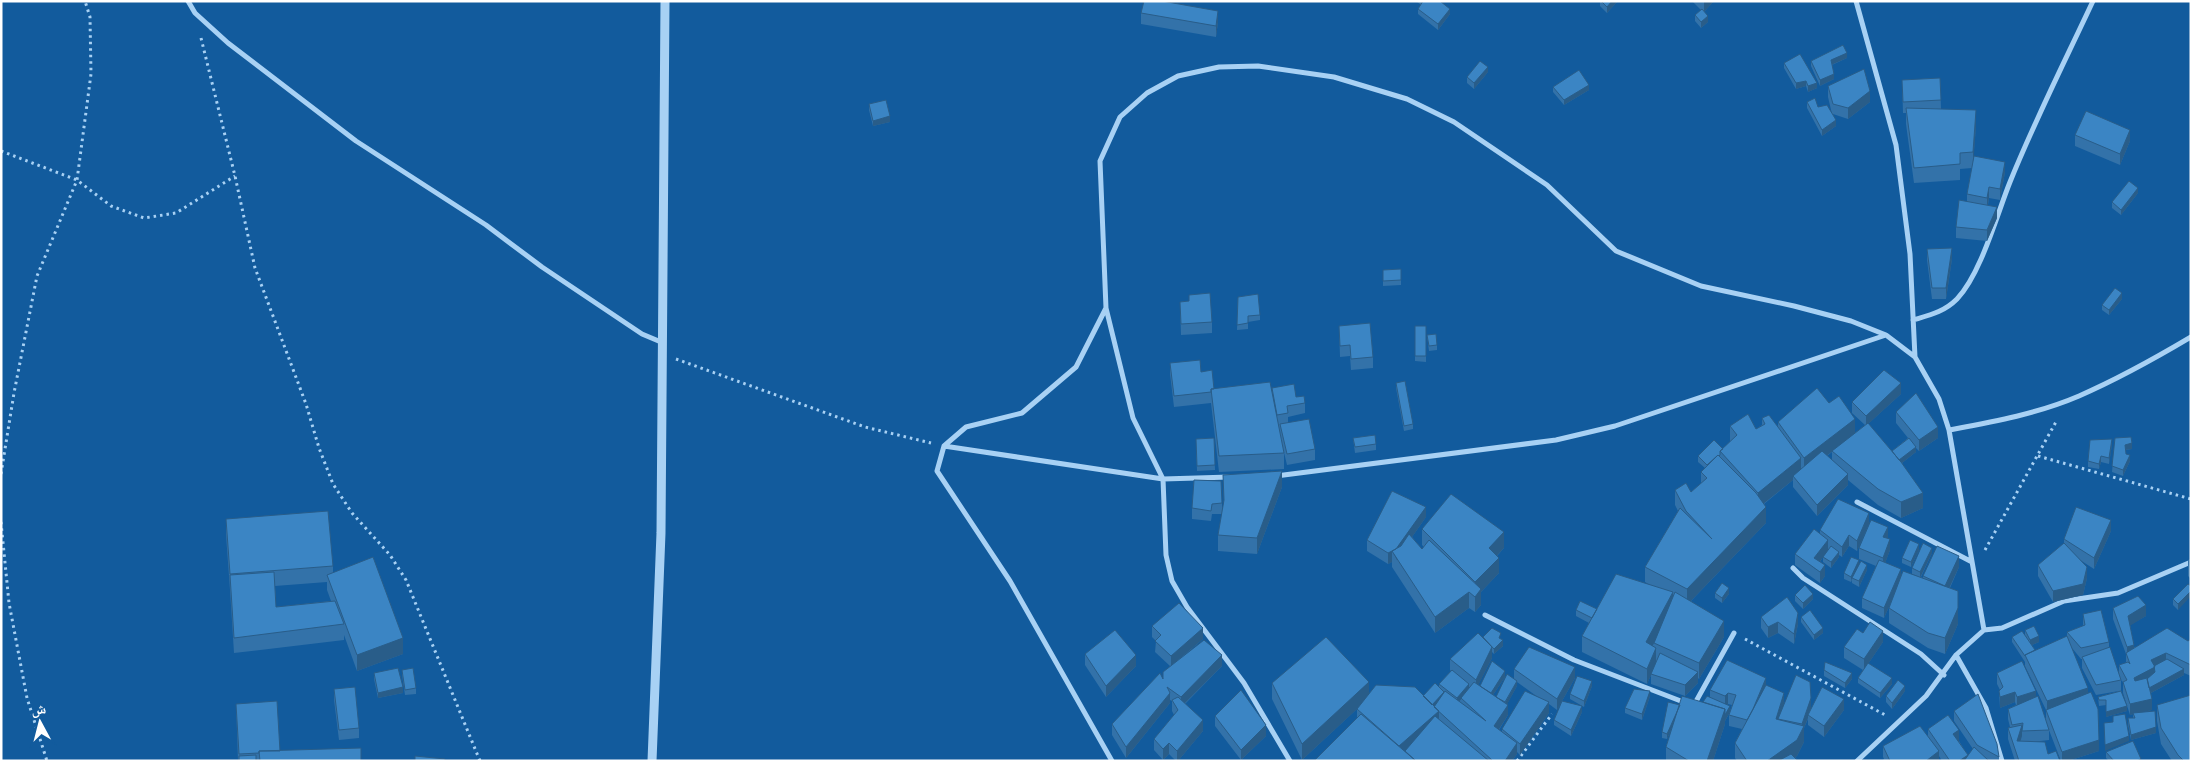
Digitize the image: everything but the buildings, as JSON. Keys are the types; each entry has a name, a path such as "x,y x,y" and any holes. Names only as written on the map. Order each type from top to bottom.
{"street":[{"path":"188,1 195,13 228,43 356,141 486,225 542,267 642,334 661,342"},
{"path":"652,761 661,533 665,1"},
{"path":"1856,1 1896,146 1910,254 1915,357"},
{"path":"1913,320 1938,313 1949,307 1959,298 1971,277 1994,229 2010,181 2093,1"},
{"path":"1290,761 1244,683 1187,607 1172,580 1166,555 1163,479 1133,418 1106,308 1100,160 1120,117 1147,93 1178,76 1219,68 1258,66 1334,77 1407,99 1454,122 1547,185 1616,251 1701,286 1851,321 1886,335 1915,357 1939,399 1949,430 1984,630"},
{"path":"1106,308 1076,367 1022,413 966,427 944,446 937,471 1010,581 1112,761"},
{"path":"1271,476 1556,440 1615,426 1886,335"},
{"path":"1949,430 1990,423 2067,400 2142,366 2191,337"},
{"path":"944,446 1163,479 1235,477"},
{"path":"1856,502 1972,562"},
{"path":"1857,761 1926,696 1944,675 1956,655 1984,630 2002,628 2064,601 2118,593 2191,562"},
{"path":"1793,568 1803,578 1921,654 1944,675"},
{"path":"1485,615 1574,660 1693,705 1734,633"},
{"path":"1956,655 1986,708 2002,761"}],"path":[{"path":"1,474 14,394 37,276 77,180 91,74 90,16 85,1"},
{"path":"195,13 236,176 255,268 300,386 333,484 352,514 390,555 406,580 480,761"},
{"path":"1,151 77,180 111,206 144,218 176,213 236,176"},
{"path":"661,353 865,427 944,446"},
{"path":"1975,582 1988,543 2038,456 2067,400"},
{"path":"2038,456 2191,498"},
{"path":"1,522 9,603 27,698 47,761"},
{"path":"1734,633 1898,723"},
{"path":"1517,761 1552,714"}]}
